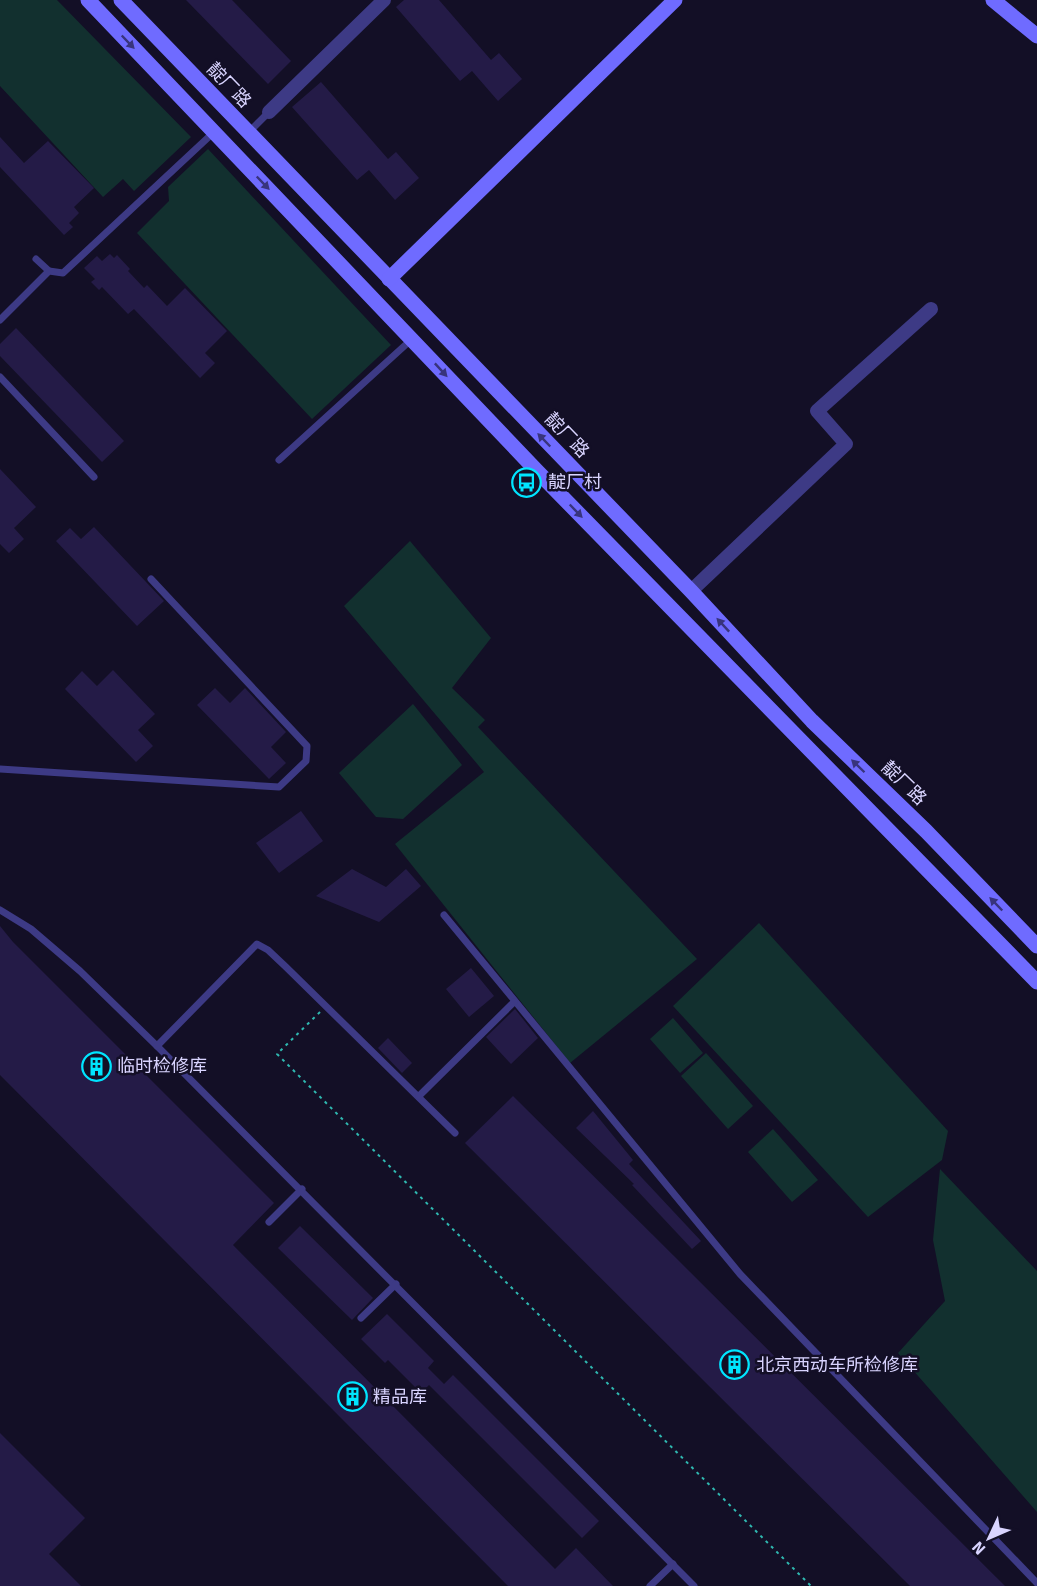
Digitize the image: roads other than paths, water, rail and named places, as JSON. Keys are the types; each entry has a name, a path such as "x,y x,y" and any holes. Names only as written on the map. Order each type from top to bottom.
{"main road":[{"path":"88,0 544,479 1033,972"},
{"name":"靛厂路","path":"121,0 691,591 812,721 926,831 1037,946"},
{"path":"389,279 675,0"},
{"path":"993,0 1037,36"}],"street":[{"path":"269,112 384,0"},
{"path":"691,591 846,444 817,411 932,309"}],"lane":[{"path":"248,133 269,112"},
{"path":"36,259 49,271 63,273 214,132"},
{"path":"0,320 49,271"},
{"path":"279,460 412,339"},
{"path":"0,377 94,477"},
{"path":"0,769 279,787 306,761 308,746 151,579"},
{"path":"0,910 31,929 80,971 157,1046 302,1189 694,1586"},
{"path":"444,915 740,1274 1037,1583"},
{"path":"157,1046 257,944 268,950 455,1133"},
{"path":"419,1096 514,1002"},
{"path":"269,1222 302,1189"},
{"path":"361,1318 396,1284"},
{"path":"650,1586 673,1564"}],"place":[{"name":"靛厂村","path":"527,482"},
{"name":"临时检修库","path":"96,1066"},
{"name":"北京西动车所检修库","path":"735,1365"},
{"name":"精品库","path":"352,1397"}]}
